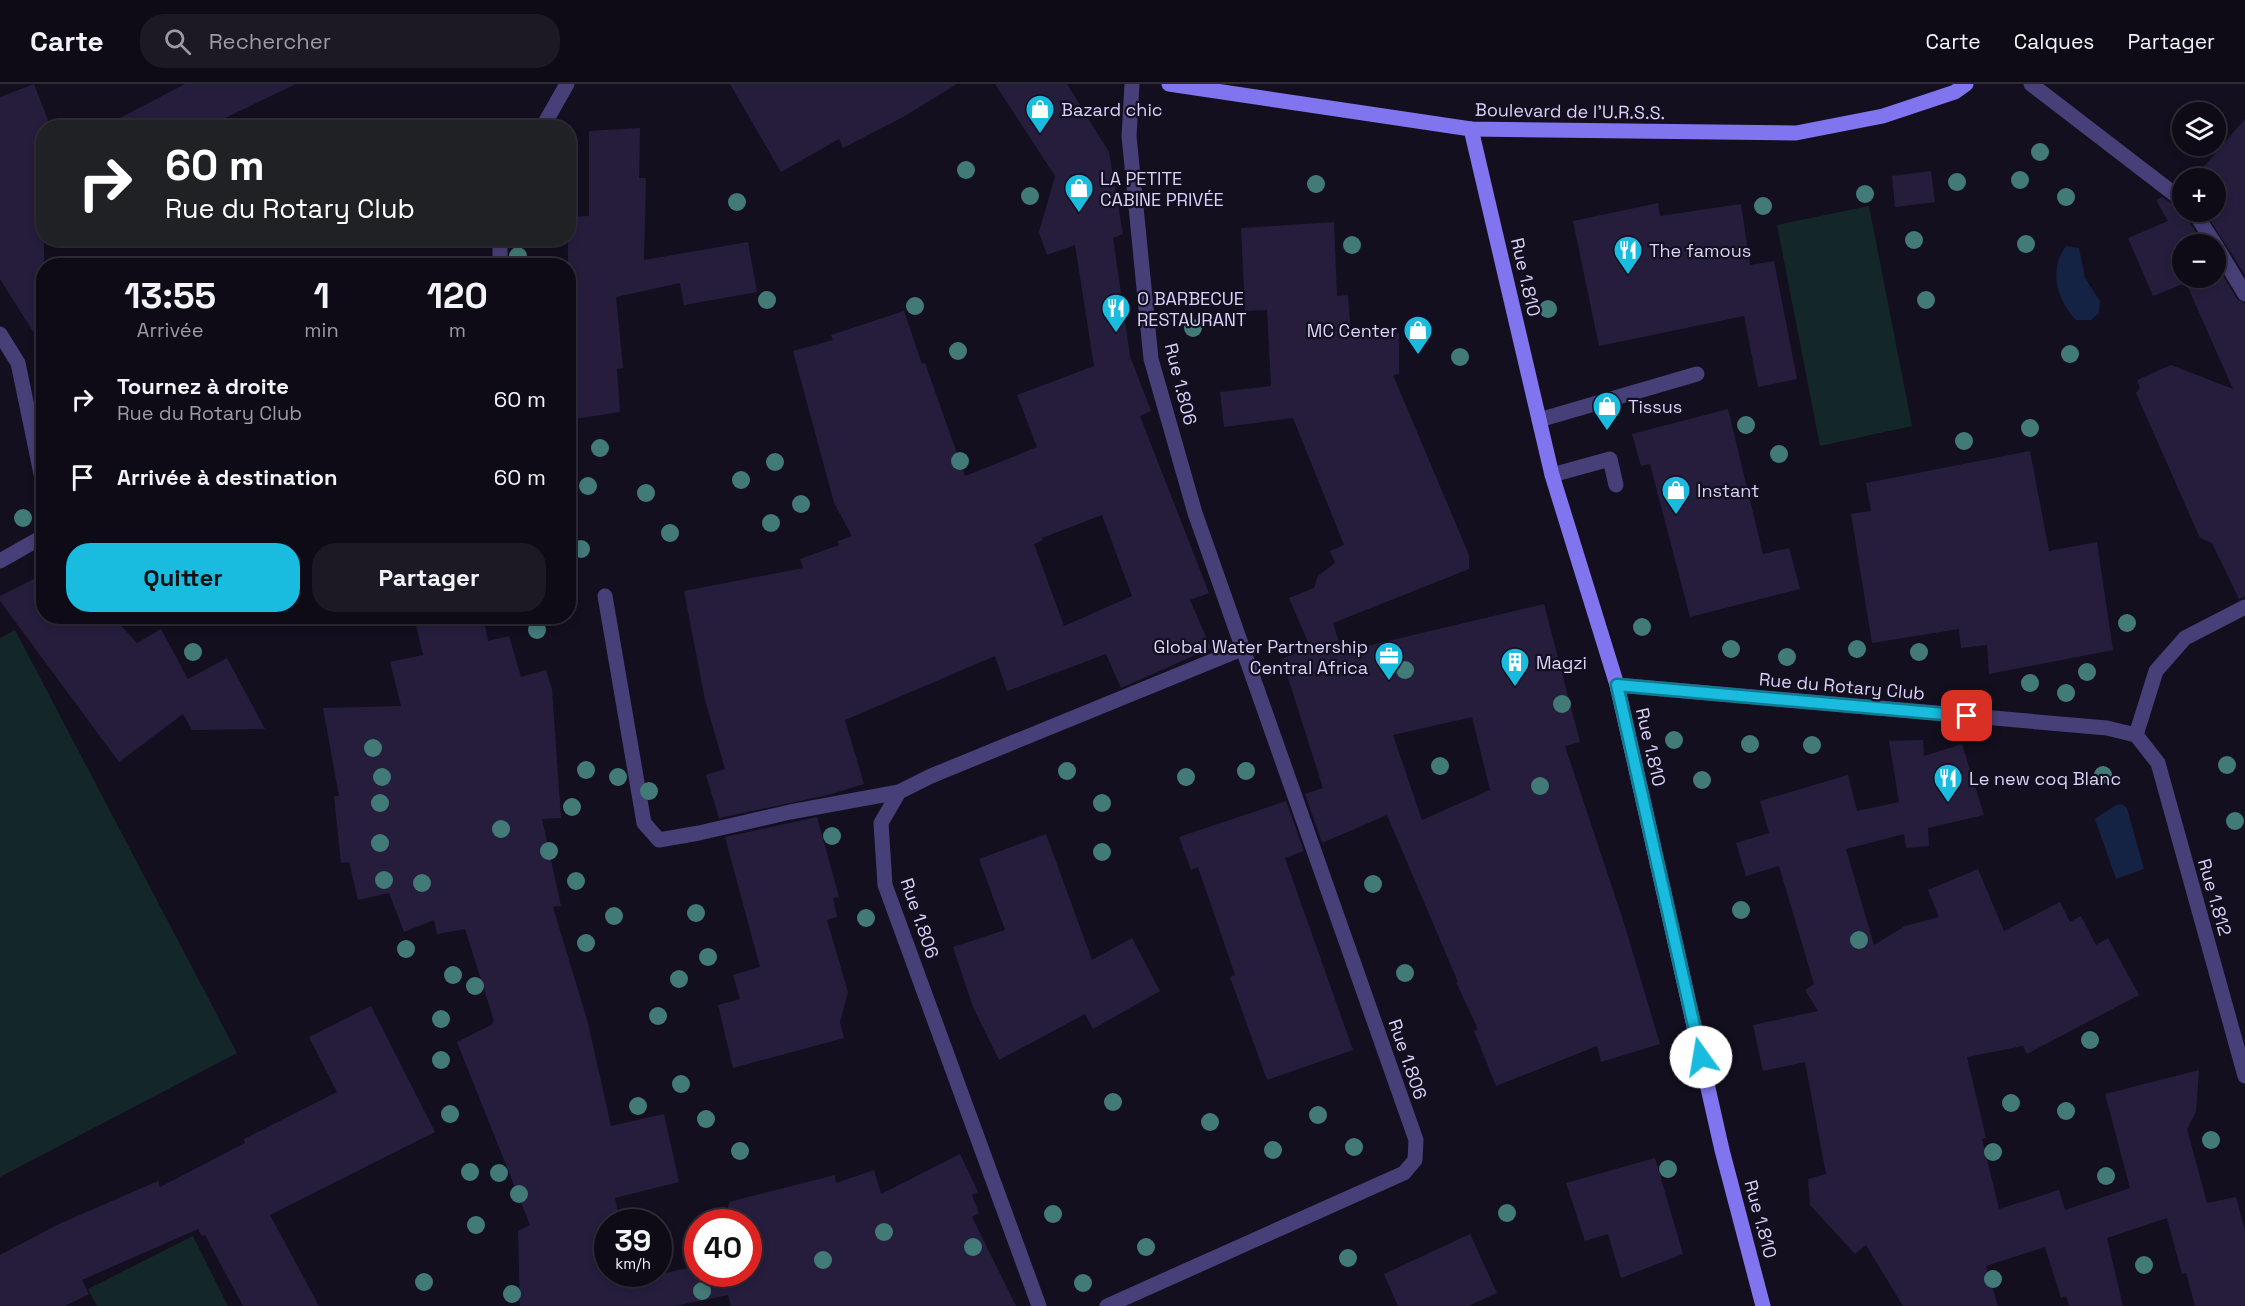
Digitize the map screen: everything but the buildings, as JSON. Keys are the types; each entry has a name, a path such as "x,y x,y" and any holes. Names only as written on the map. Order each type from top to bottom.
{"street":[{"path":"547,120 567,84"},
{"name":"Rue 1.806","path":"1107,1306 1404,1173 1415,1160 1416,1140 1195,513 1151,359 1129,136 1132,84"},
{"name":"Boulevard de l'U.R.S.S.","path":"1169,84 1471,129 1796,133 1883,116 1955,92 1966,84"},
{"path":"2031,84 2172,192"},
{"name":"Rue 1.810","path":"1471,129 1552,475 1617,685 1722,1150 1763,1306"},
{"path":"2226,263 2245,294"},
{"path":"0,334 18,363 36,450"},
{"path":"1539,420 1698,374"},
{"path":"1552,475 1610,459 1616,485"},
{"path":"0,561 36,541"},
{"path":"605,596 644,822 658,840 900,792 942,772 1244,648"},
{"path":"2136,735 2156,671 2185,638 2245,608"},
{"name":"Rue du Rotary Club","path":"1617,685 2107,728 2136,735"},
{"name":"Rue 1.812","path":"2136,735 2158,763 2245,1076"},
{"name":"Rue 1.806","path":"900,792 881,823 885,885 1039,1306"}],"green space":[{"path":"1869,206 1912,426 1820,446 1777,225"},
{"path":"15,630 237,1053 0,1177 0,638"},
{"path":"193,1236 228,1306 97,1306 88,1289"}],"water":[{"path":"2066,246 2079,248 2085,278 2100,301 2099,313 2091,320 2076,320 2060,294 2057,285 2057,265"},
{"path":"2122,804 2127,808 2144,869 2116,879 2095,819 2116,805"}],"place":[{"name":"Bazard chic","path":"1040,134"},
{"name":"LA PETITE CABINE PRIVÉE","path":"1079,214"},
{"name":"The famous","path":"1628,276"},
{"name":"O BARBECUE RESTAURANT","path":"1116,334"},
{"name":"MC Center","path":"1418,356"},
{"name":"Tissus","path":"1607,432"},
{"name":"Instant","path":"1676,516"},
{"name":"Global Water Partnership Central Africa","path":"1389,682"},
{"name":"Magzi","path":"1515,688"},
{"name":"Le new coq Blanc","path":"1948,804"}],"route":[{"path":"1701,1057 1617,685 1967,716"}]}
